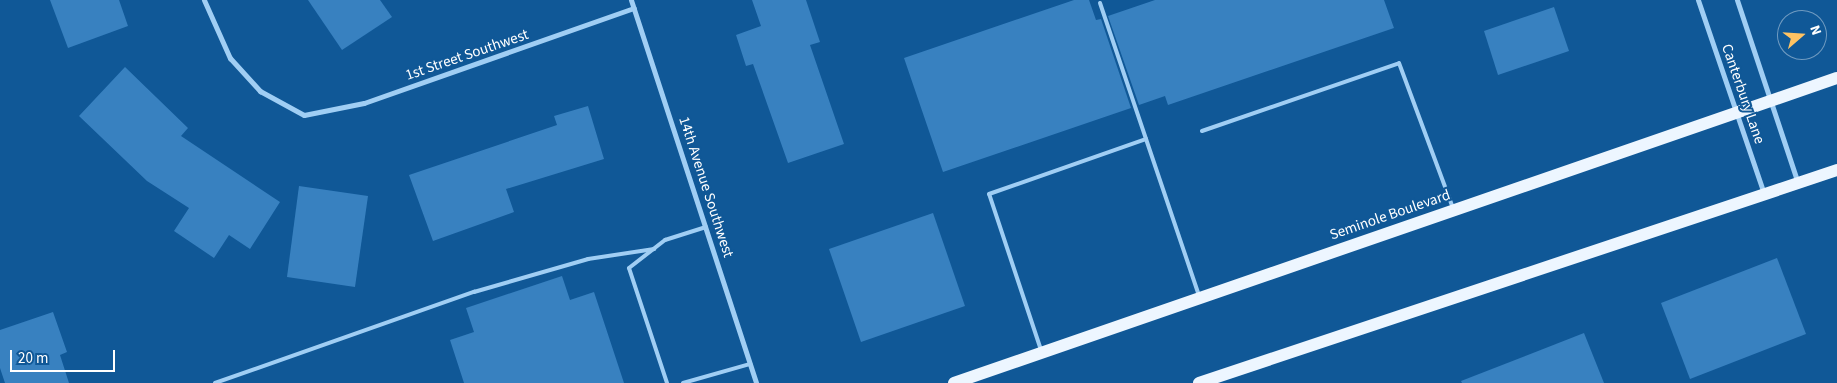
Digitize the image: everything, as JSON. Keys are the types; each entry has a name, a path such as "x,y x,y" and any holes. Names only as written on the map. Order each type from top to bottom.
{"main road":[{"name":"Seminole Boulevard","path":"954,383 1837,78"},
{"path":"1199,383 1764,196 1837,170"}],"street":[{"name":"1st Street Southwest","path":"204,0 230,58 260,91 304,115 364,103 634,8"},
{"name":"14th Avenue Southwest","path":"631,0 756,383"},
{"name":"Canterbury Lane","path":"1698,0 1764,196"},
{"path":"1736,0 1798,184"}],"lane":[{"path":"1100,3 1199,298"},
{"path":"1202,130 1399,63 1454,210"},
{"path":"1042,353 989,194 1146,139"},
{"path":"667,383 628,268 665,240 706,226"},
{"path":"215,383 474,292 588,259 654,249"},
{"path":"683,383 750,364"}],"building":[{"path":"50,0 119,0 128,26 68,48"},
{"path":"308,0 380,0 392,17 342,50"},
{"path":"752,0 806,0 820,42 810,45 844,144 788,163 753,64 746,66 736,35 761,26"},
{"path":"1074,0 1089,0 1096,20 1101,19 1131,108 943,172 904,58"},
{"path":"1155,0 1384,0 1394,28 1168,105 1165,96 1139,105 1108,16"},
{"path":"1554,7 1569,51 1498,75 1484,31"},
{"path":"125,67 188,128 181,136 280,202 250,249 229,235 214,258 174,231 189,208 147,181 79,116"},
{"path":"588,106 604,159 506,189 514,212 433,241 409,175 557,125 554,116"},
{"path":"299,186 368,196 355,287 287,277"},
{"path":"933,213 965,306 861,342 829,249"},
{"path":"1777,258 1806,334 1690,379 1661,303"},
{"path":"562,276 570,300 594,292 624,383 464,383 450,340 474,332 466,308"},
{"path":"53,312 67,352 60,355 69,383 5,383 0,368 0,330"},
{"path":"1584,333 1604,383 1462,383 1461,381"}]}
